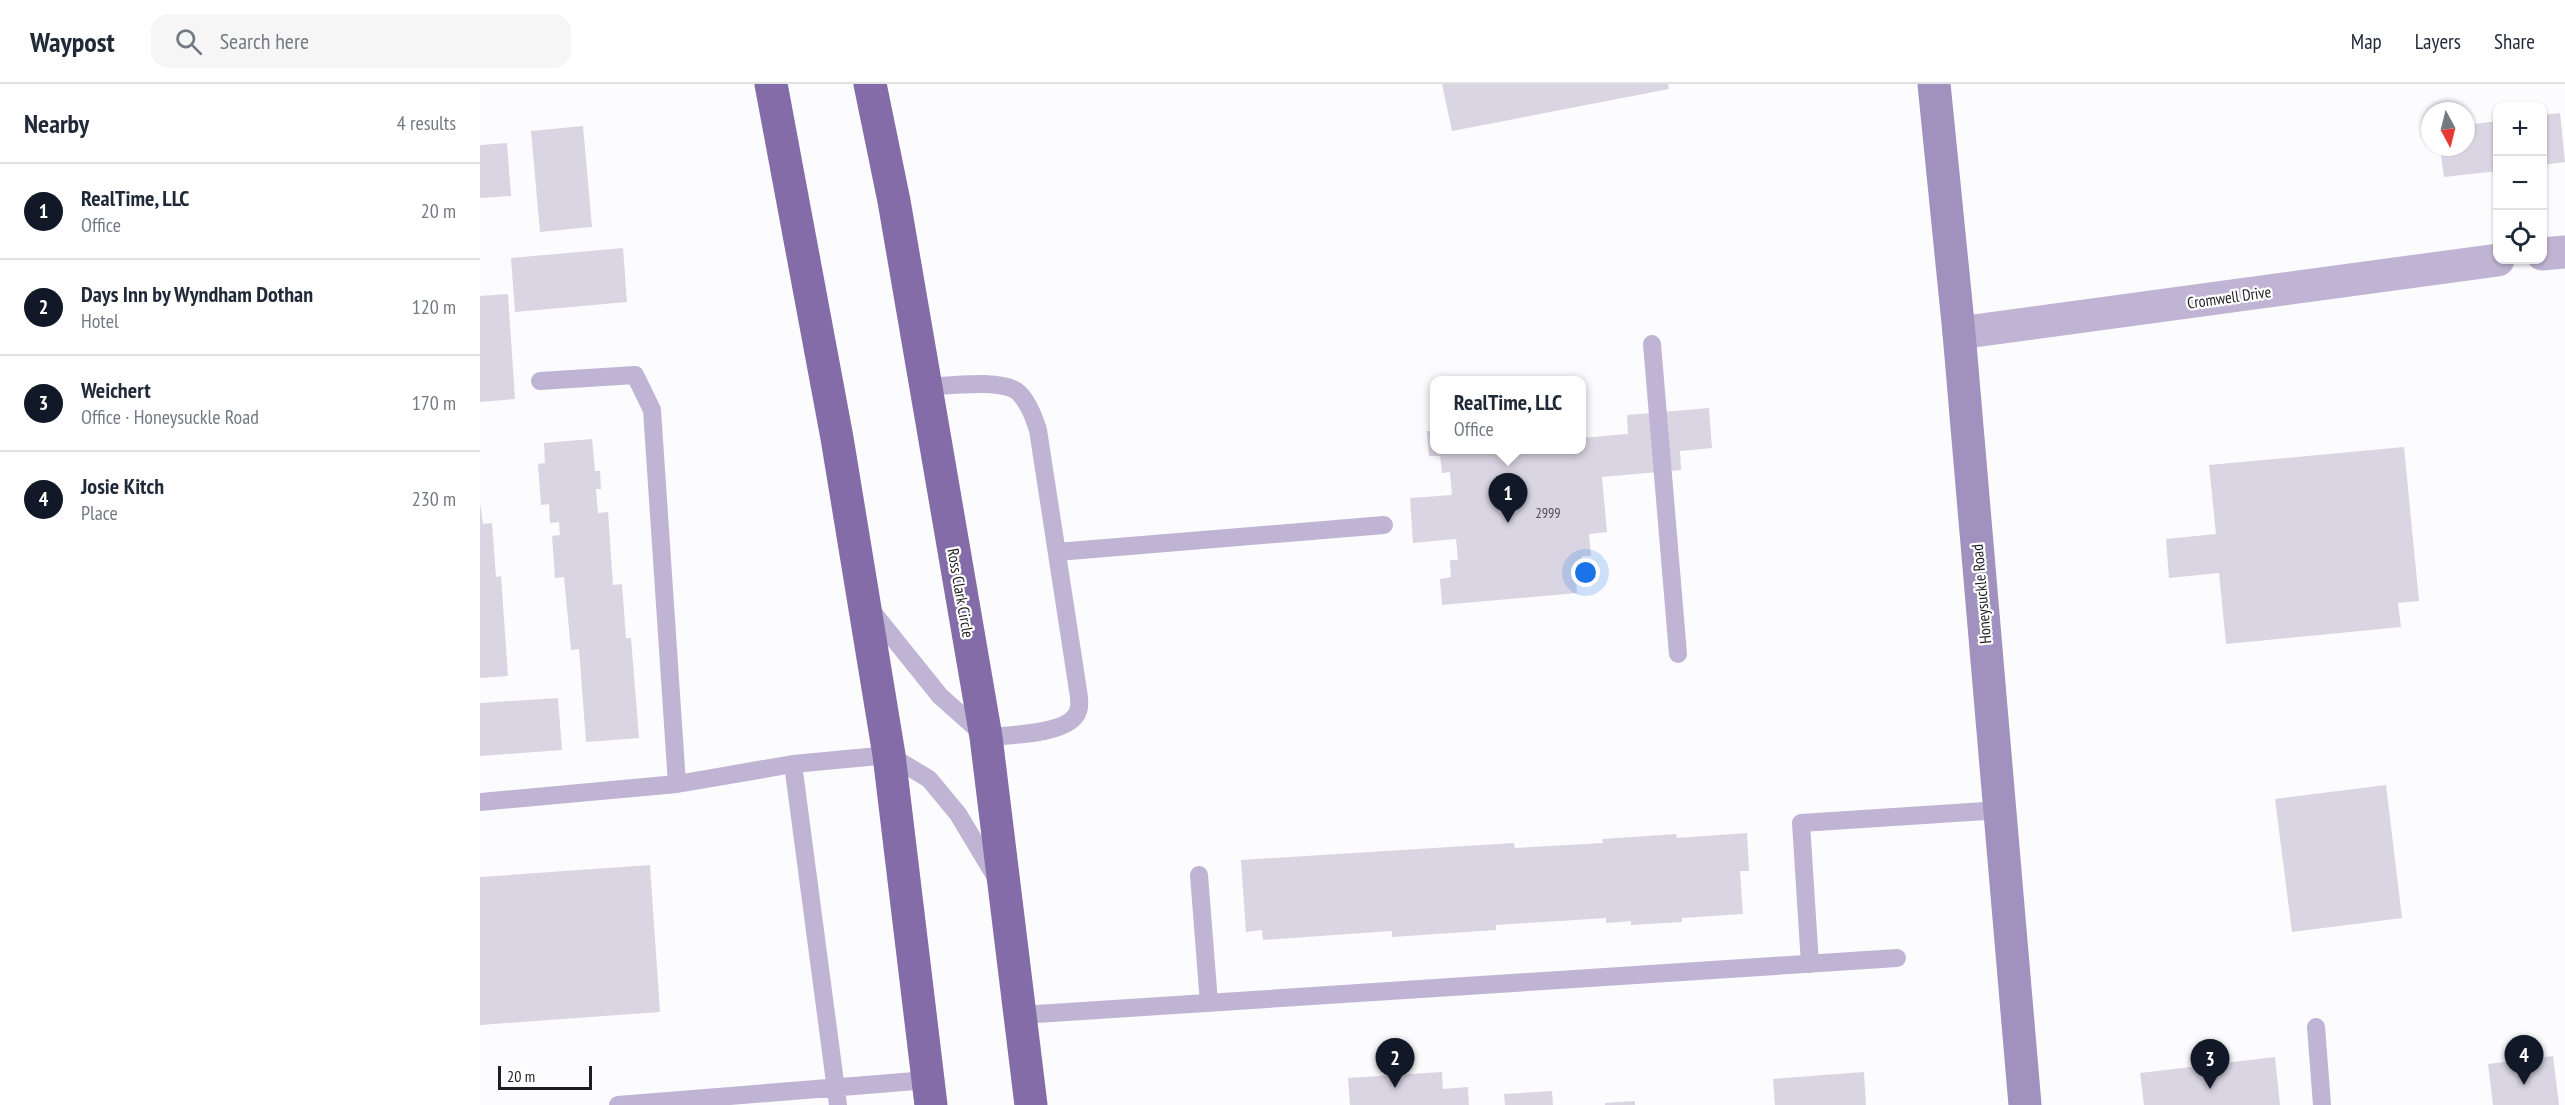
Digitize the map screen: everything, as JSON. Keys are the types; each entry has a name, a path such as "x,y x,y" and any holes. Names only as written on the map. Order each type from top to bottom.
{"highway":[{"path":"771,84 837,438 889,754 930,1093"},
{"name":"Ross Clark Circle","path":"870,84 894,201 986,737 1030,1105"}],"main road":[{"name":"Honeysuckle Road","path":"1934,84 1959,333 2025,1105"}],"street":[{"path":"2547,254 2565,252"},
{"name":"Cromwell Drive","path":"1959,333 2493,261"}],"lane":[{"path":"1652,344 1678,654"},
{"path":"540,381 635,375 652,410 677,784"},
{"path":"863,600 940,696 986,737 1035,732 1067,725 1078,713 1079,697 1057,552 1038,430 1032,412 1018,392 1005,386 980,384 926,387"},
{"path":"1057,552 1384,525"},
{"path":"480,802 677,784 793,764 889,754 929,779 958,814 1006,894"},
{"path":"793,764 837,1097"},
{"path":"1810,964 1801,823 2001,810"},
{"path":"1198,875 1209,1003"},
{"path":"1021,1015 1897,958"},
{"path":"2316,1027 2322,1105"},
{"path":"618,1105 930,1093"}],"building":[{"path":"1442,84 1668,84 1669,89 1452,131"},
{"path":"2560,113 2565,162 2547,164 2547,114"},
{"path":"2493,122 2493,172 2444,177 2441,156 2475,156 2475,124"},
{"path":"583,126 592,227 540,232 531,131"},
{"path":"507,143 511,196 480,198 480,145"},
{"path":"623,248 627,302 515,312 511,258"},
{"path":"508,294 515,399 480,402 480,296"},
{"path":"1709,408 1712,448 1680,451 1681,470 1602,477 1607,532 1589,534 1591,556 1582,556 1584,573 1575,573 1577,593 1442,605 1440,579 1451,577 1450,560 1458,560 1456,539 1413,543 1410,498 1452,495 1450,472 1442,473 1440,456 1429,456 1427,431 1430,431 1430,454 1586,454 1586,438 1628,434 1627,415"},
{"path":"592,439 595,471 600,471 601,489 596,489 598,513 608,512 613,585 622,584 626,638 631,638 639,738 586,742 579,649 571,650 564,577 555,578 552,536 560,535 559,522 550,523 549,504 541,505 538,464 545,463 544,443"},
{"path":"2404,447 2419,601 2398,603 2401,627 2226,644 2219,573 2169,578 2166,539 2216,534 2209,465"},
{"path":"480,503 483,524 492,523 496,577 501,576 508,676 480,678"},
{"path":"558,698 562,750 480,756 480,703"},
{"path":"2386,785 2402,918 2292,932 2275,799"},
{"path":"1747,833 1749,871 1740,871 1743,914 1682,918 1682,922 1631,925 1631,921 1606,923 1606,918 1496,925 1496,930 1392,937 1392,931 1263,940 1262,930 1246,932 1241,860 1514,843 1515,848 1603,843 1602,839 1676,834 1677,838"},
{"path":"650,865 660,1012 480,1025 480,877"},
{"path":"2553,1056 2559,1105 2493,1105 2488,1064"},
{"path":"2275,1057 2280,1105 2144,1105 2140,1073"},
{"path":"1442,1072 1443,1089 1468,1087 1469,1105 1350,1105 1348,1078"},
{"path":"1864,1072 1866,1105 1775,1105 1773,1079"},
{"path":"1552,1091 1553,1105 1505,1105 1504,1094"},
{"path":"1635,1101 1635,1105 1605,1105 1605,1103"}],"place":[{"name":"RealTime, LLC","path":"1508,523"},
{"name":"Josie Kitch","path":"2524,1085"},
{"name":"Days Inn by Wyndham Dothan","path":"1395,1088"},
{"name":"Weichert","path":"2210,1089"}]}
